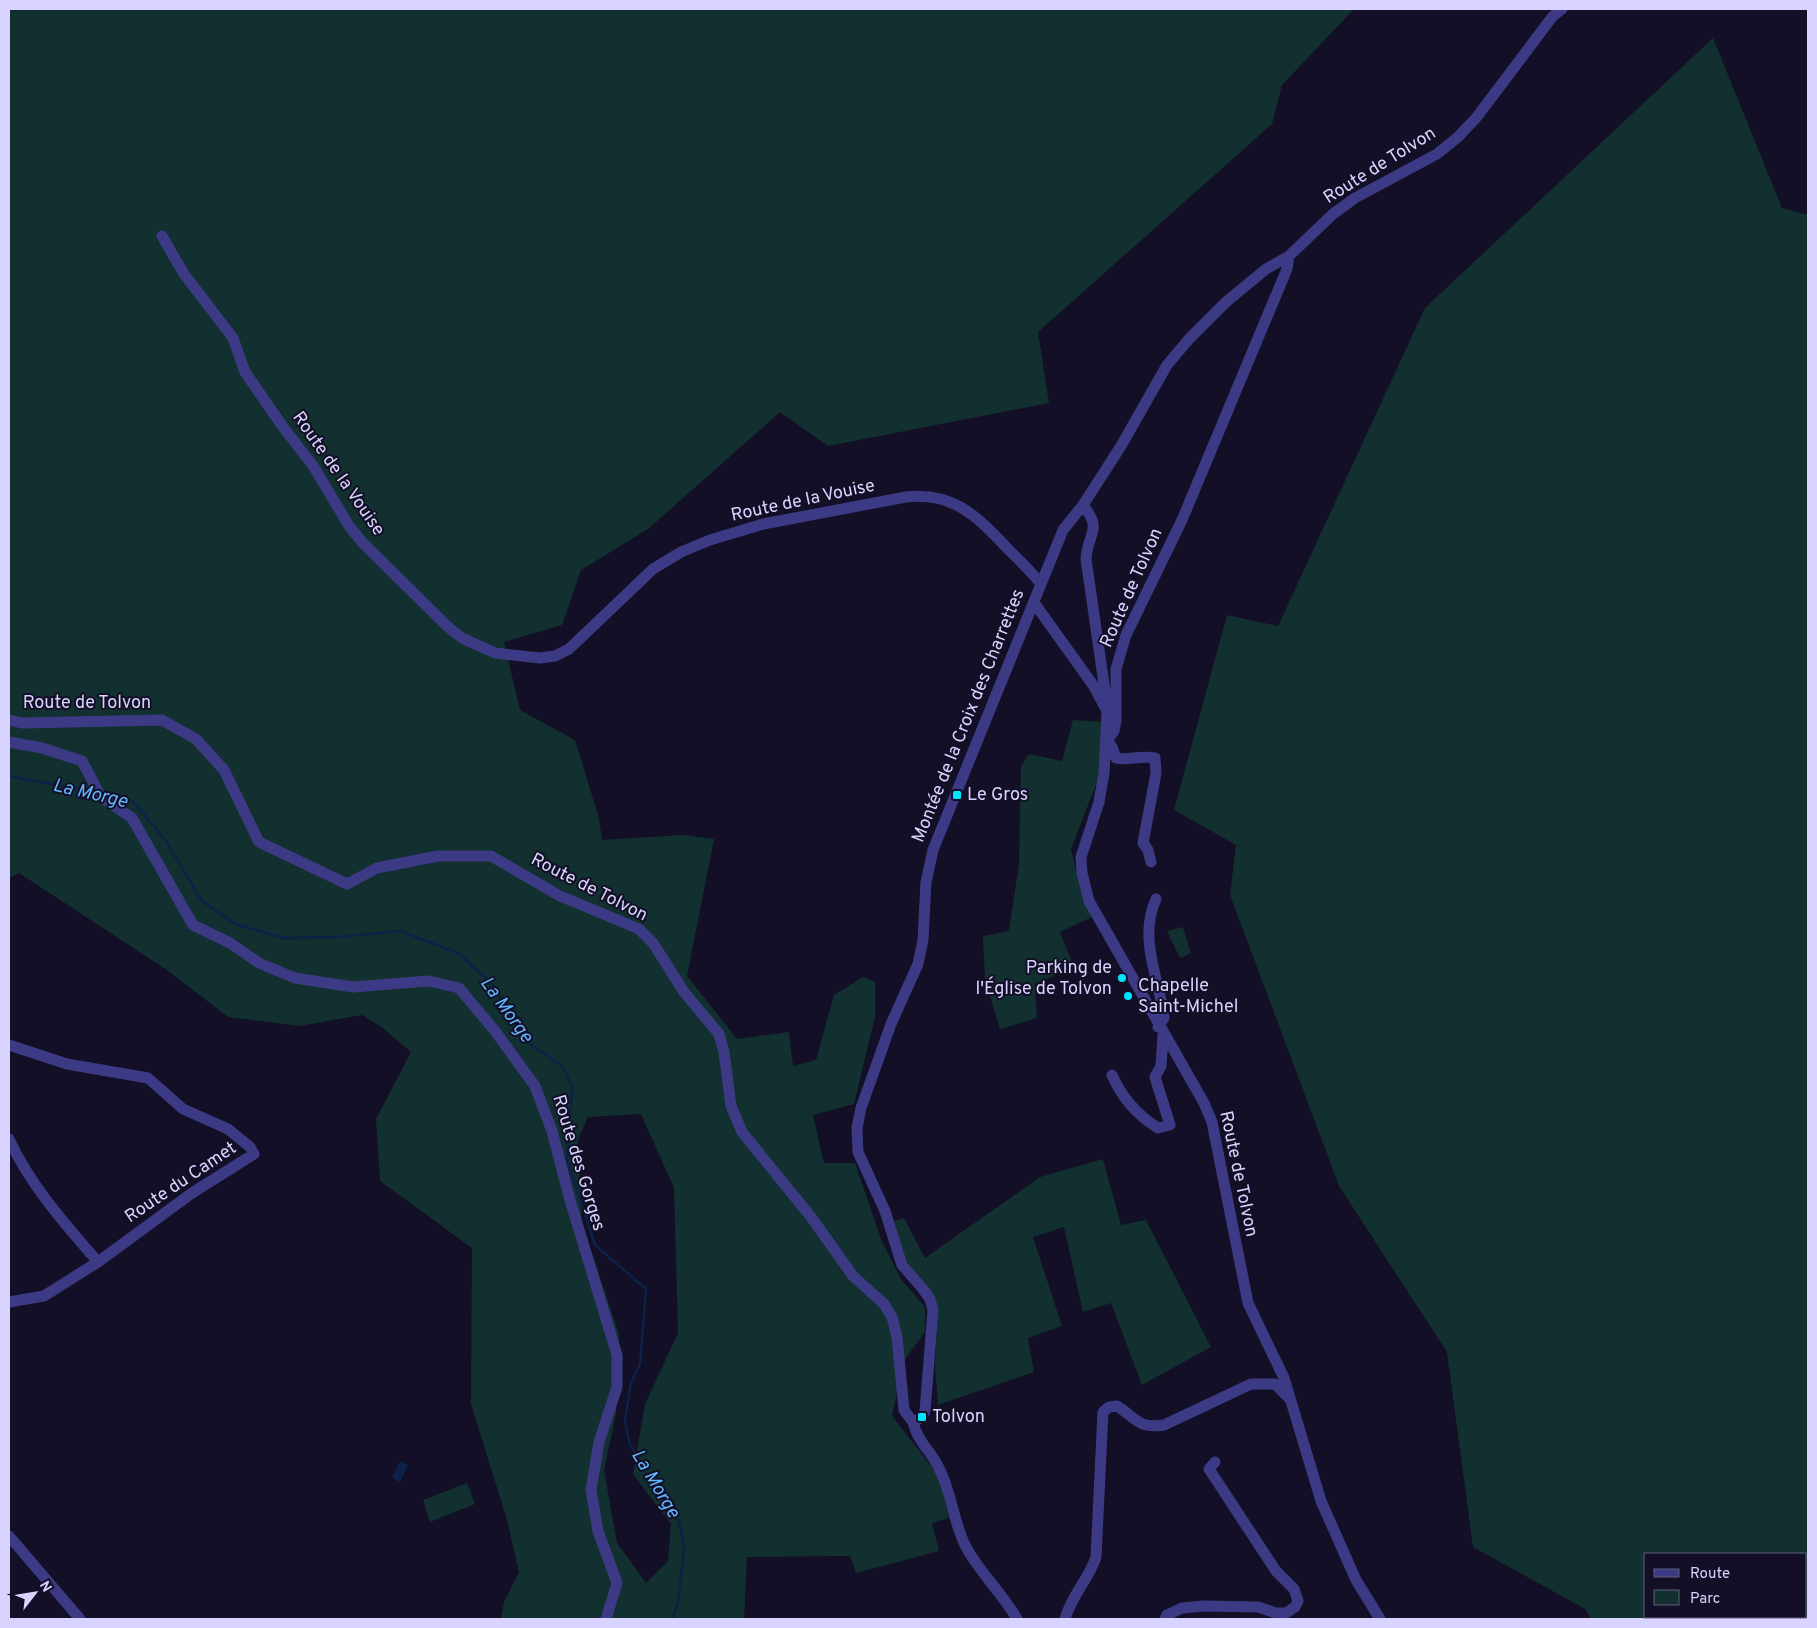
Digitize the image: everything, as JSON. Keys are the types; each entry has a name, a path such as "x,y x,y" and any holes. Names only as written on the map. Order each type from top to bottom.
{"street":[{"name":"Route de Tolvon","path":"1380,1619 1356,1580 1321,1501 1284,1378 1248,1303 1212,1122 1204,1102 1161,1031 1089,901 1082,873 1081,857 1099,802 1107,740 1114,731 1116,721 1116,669 1126,635 1182,520 1287,270 1289,256 1333,214 1355,198 1437,154 1458,138 1476,118 1553,16 1562,9"},
{"name":"Route de la Vouise","path":"162,236 189,281 233,338 245,372 283,427 314,467 349,526 362,542 448,627 462,638 495,653 540,658 555,656 569,649 653,569 681,552 710,540 763,524 906,497 924,496 945,500 963,508 988,528 1041,584"},
{"name":"Montée de la Croix des Charrettes","path":"913,1422 922,1417 925,1411 933,1310 927,1294 902,1265 886,1211 858,1152 857,1128 861,1108 892,1024 918,964 923,940 926,882 933,850 1063,530 1083,505 1121,446 1167,365 1226,302 1266,269 1289,256"},
{"path":"1083,505 1093,519 1094,528 1087,546 1086,558 1107,711 1107,740 1116,758 1123,760 1133,756 1155,758 1156,773 1143,844 1148,850 1151,862"},
{"path":"1034,604 1093,686 1107,711"},
{"name":"Route de Tolvon","path":"9,720 22,723 162,720 196,739 224,770 259,842 347,884 377,868 438,856 491,856 560,896 639,929 653,944 684,992 719,1034 724,1052 731,1106 742,1132 811,1217 853,1276 884,1304 892,1317 897,1337 904,1410 913,1422"},
{"name":"Route des Gorges","path":"9,742 42,748 82,761 101,797 132,818 193,925 230,944 259,963 295,978 353,987 429,981 459,988 495,1031 535,1086 552,1131 570,1200 617,1355 617,1387 599,1442 591,1490 598,1530 617,1583 606,1619"},
{"path":"1112,1075 1120,1093 1136,1111 1158,1128 1170,1126 1155,1077 1161,1066 1161,1031 1164,1018 1150,957 1148,931 1149,915 1156,899"},
{"name":"Route du Camet","path":"9,1045 67,1064 148,1078 183,1109 228,1129 253,1150 252,1156 192,1193 98,1262 44,1296 9,1302"},
{"path":"9,1139 18,1159 49,1202 98,1262"},
{"path":"1065,1619 1068,1609 1093,1568 1096,1557 1103,1412 1109,1407 1116,1406 1136,1421 1149,1427 1164,1425 1251,1384 1275,1384 1293,1403"},
{"path":"913,1422 916,1436 938,1465 947,1484 959,1530 966,1547 1017,1619"},
{"path":"1165,1619 1167,1615 1182,1608 1204,1606 1258,1607 1276,1613 1286,1613 1295,1607 1298,1601 1294,1589 1276,1571 1209,1469 1215,1462"},
{"path":"9,1536 80,1619"}],"green space":[{"path":"9,9 1354,9 1282,85 1272,124 1038,332 1049,403 828,446 780,412 648,529 581,570 562,625 504,642 520,710 575,740 599,818 602,840 682,835 714,839 687,976 737,1039 789,1032 793,1066 816,1060 834,995 863,977 875,982 875,1017 854,1104 813,1115 824,1163 855,1163 881,1239 901,1279 925,1307 925,1332 903,1362 892,1416 939,1476 949,1518 932,1523 939,1551 856,1573 850,1556 747,1557 744,1619 501,1619 504,1602 519,1572 507,1520 471,1404 472,1248 380,1181 376,1119 411,1052 383,1028 362,1015 300,1026 228,1017 167,970 19,873 9,878","holes":["641,1114 674,1188 678,1333 645,1404 633,1474 671,1524 668,1561 646,1583 617,1543 604,1470 616,1414 619,1334 582,1223 578,1139 588,1117"]},
{"path":"1713,38 1782,208 1808,215 1808,1619 1591,1619 1585,1609 1473,1547 1447,1352 1339,1186 1230,895 1236,845 1174,810 1227,615 1278,626 1425,308"},
{"path":"1073,720 1120,723 1071,849 1080,887 1092,917 1060,932 1074,967 1035,984 1037,1018 1000,1029 985,979 983,936 1009,931 1019,864 1021,766 1029,754 1062,761"},
{"path":"1183,927 1191,953 1180,958 1167,931"},
{"path":"1103,1159 1121,1225 1146,1220 1211,1347 1142,1385 1111,1303 1083,1312 1064,1227 1033,1237 1062,1326 1028,1338 1034,1372 938,1405 935,1367 938,1307 906,1261 894,1221 904,1218 925,1258 1040,1177"},
{"path":"467,1483 475,1504 430,1522 423,1500"}],"water":[{"path":"400,1461 408,1465 400,1482 392,1478"}],"waterway":[{"name":"La Morge","path":"9,776 94,792"},
{"name":"La Morge","path":"104,794 133,801 166,841 202,901 235,924 283,938 338,937 400,931 458,953 493,985 524,1040 563,1067 572,1087 567,1159 595,1245 646,1289 640,1364 631,1383 625,1420 629,1442 650,1480 674,1511 681,1529 684,1548 679,1598 673,1619"}],"place":[{"name":"Le Gros","path":"957,795"},
{"name":"Parking de l'Église de Tolvon","path":"1122,978"},
{"name":"Chapelle Saint-Michel","path":"1128,996"},
{"name":"Tolvon","path":"922,1417"}]}
